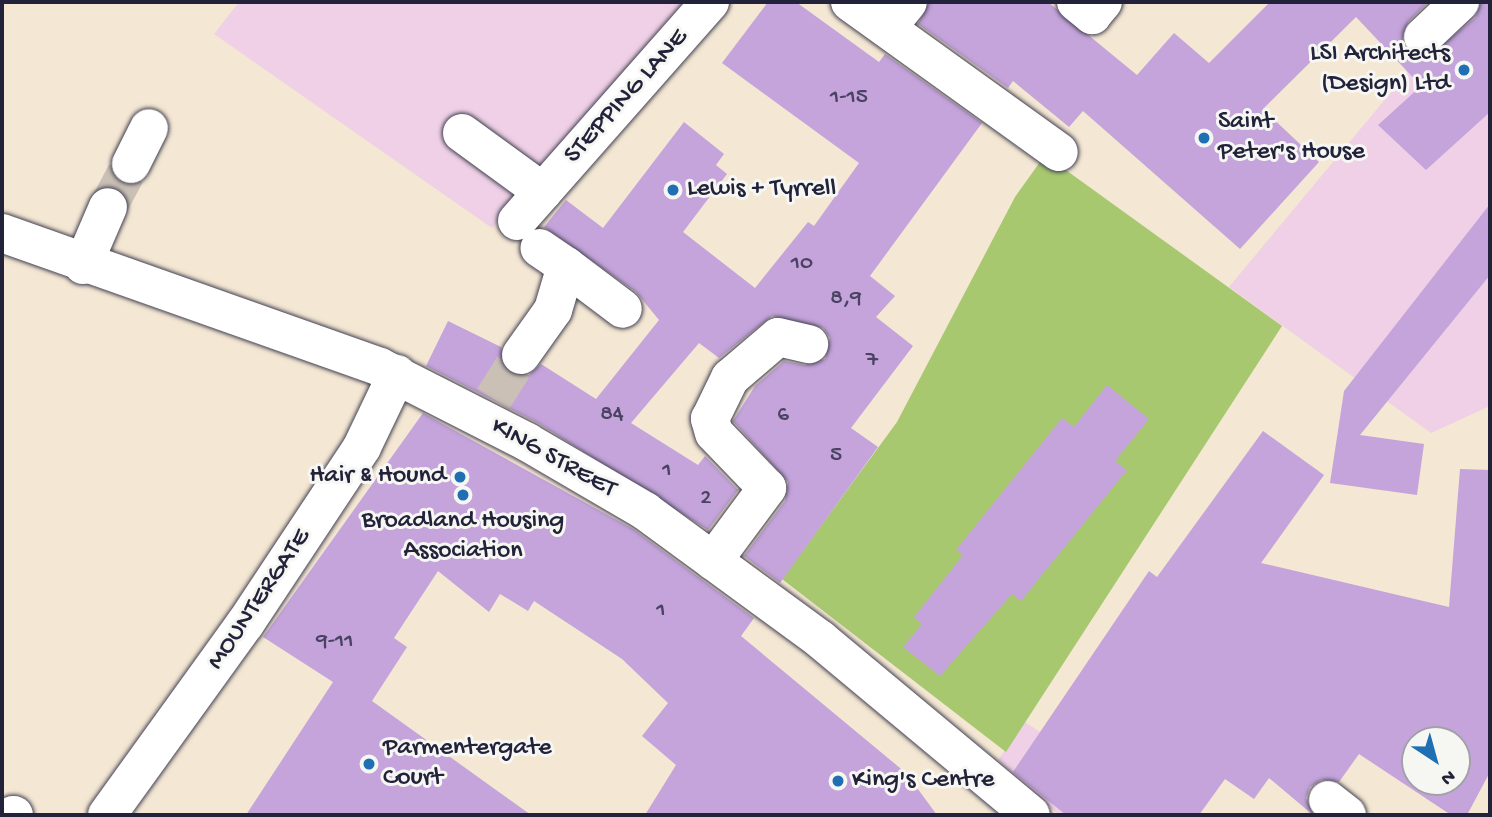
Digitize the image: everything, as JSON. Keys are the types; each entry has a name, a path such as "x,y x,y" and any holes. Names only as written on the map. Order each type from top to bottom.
{"street":[{"name":"STEPPING LANE","path":"541,245 543,192 710,2"},
{"path":"850,2 898,15 1059,152"},
{"path":"1076,2 1092,15 1102,2"},
{"path":"1423,37 1460,2"},
{"path":"131,164 149,128"},
{"path":"462,133 543,192"},
{"path":"97,271 108,207"},
{"name":"KING STREET","path":"2,233 97,271 397,374 488,409 645,511 872,679 1031,815"},
{"path":"541,245 623,309"},
{"path":"522,355 553,310 541,245"},
{"path":"713,561 768,488 714,433 710,419 730,378 778,337 809,344"},
{"name":"MOUNTERGATE","path":"107,815 245,624 362,447 397,374"}],"shaded area":[{"path":"239,2 683,2 492,228 214,34"},
{"path":"1466,2 1490,2 1490,406 1431,433 1229,287"},
{"path":"1025,722 1165,815 1059,815 998,760"}],"green space":[{"path":"1045,155 1282,326 1006,752 782,579 897,422 1015,197"}],"building":[{"path":"768,2 796,2 879,62 885,54 982,123 870,276 895,296 876,317 913,346 851,428 878,447 780,583 744,556 785,501 788,482 733,421 755,386 784,361 805,365 825,359 830,338 823,328 772,316 719,358 699,343 631,423 698,465 705,456 738,490 708,530 538,423 426,366 448,321 501,347 509,373 529,375 541,364 596,399 659,320 636,292 544,227 566,200 603,228 684,122 724,154 716,165 727,174 683,232 755,288 808,222 814,226 859,163 722,63"},
{"path":"929,2 1048,2 1137,75 1174,33 1209,63 1270,2 1428,2 1408,22 1402,41 1408,52 1427,58 1475,18 1481,2 1490,2 1490,112 1426,170 1378,125 1421,86 1356,17 1263,109 1319,162 1240,249 1083,111 1069,127 1013,81 1008,88 918,24"},
{"path":"1490,204 1490,275 1360,435 1424,444 1417,495 1330,483 1344,391"},
{"path":"1107,385 1149,419 1115,461 1127,470 1021,601 1012,594 940,676 903,647 922,624 914,617 963,555 956,550 1062,418 1074,427"},
{"path":"423,413 633,529 754,618 741,636 906,773 937,815 645,815 676,765 642,736 668,703 622,659 534,601 528,611 500,594 489,612 438,571 394,638 407,647 372,701 531,815 246,815 333,682 263,637"},
{"path":"1263,431 1324,475 1261,563 1449,607 1460,469 1490,470 1490,772 1467,815 1451,815 1422,796 1471,796 1471,726 1401,726 1401,782 1359,754 1339,782 1321,780 1310,787 1306,798 1313,815 1269,778 1254,799 1225,779 1199,815 1066,815 1013,772 1149,571 1157,577"}],"tunnel":[{"path":"108,207 131,164"},
{"path":"493,399 521,355"}],"place":[{"name":"LSI Architects (Design) Ltd","path":"1464,70"},
{"name":"Saint Peter's House","path":"1204,138"},
{"name":"Lewis + Tyrrell","path":"673,190"},
{"name":"Hair & Hound","path":"460,477"},
{"name":"Broadland Housing Association","path":"463,495"},
{"name":"Parmentergate Court","path":"369,764"},
{"name":"King's Centre","path":"838,781"}]}
